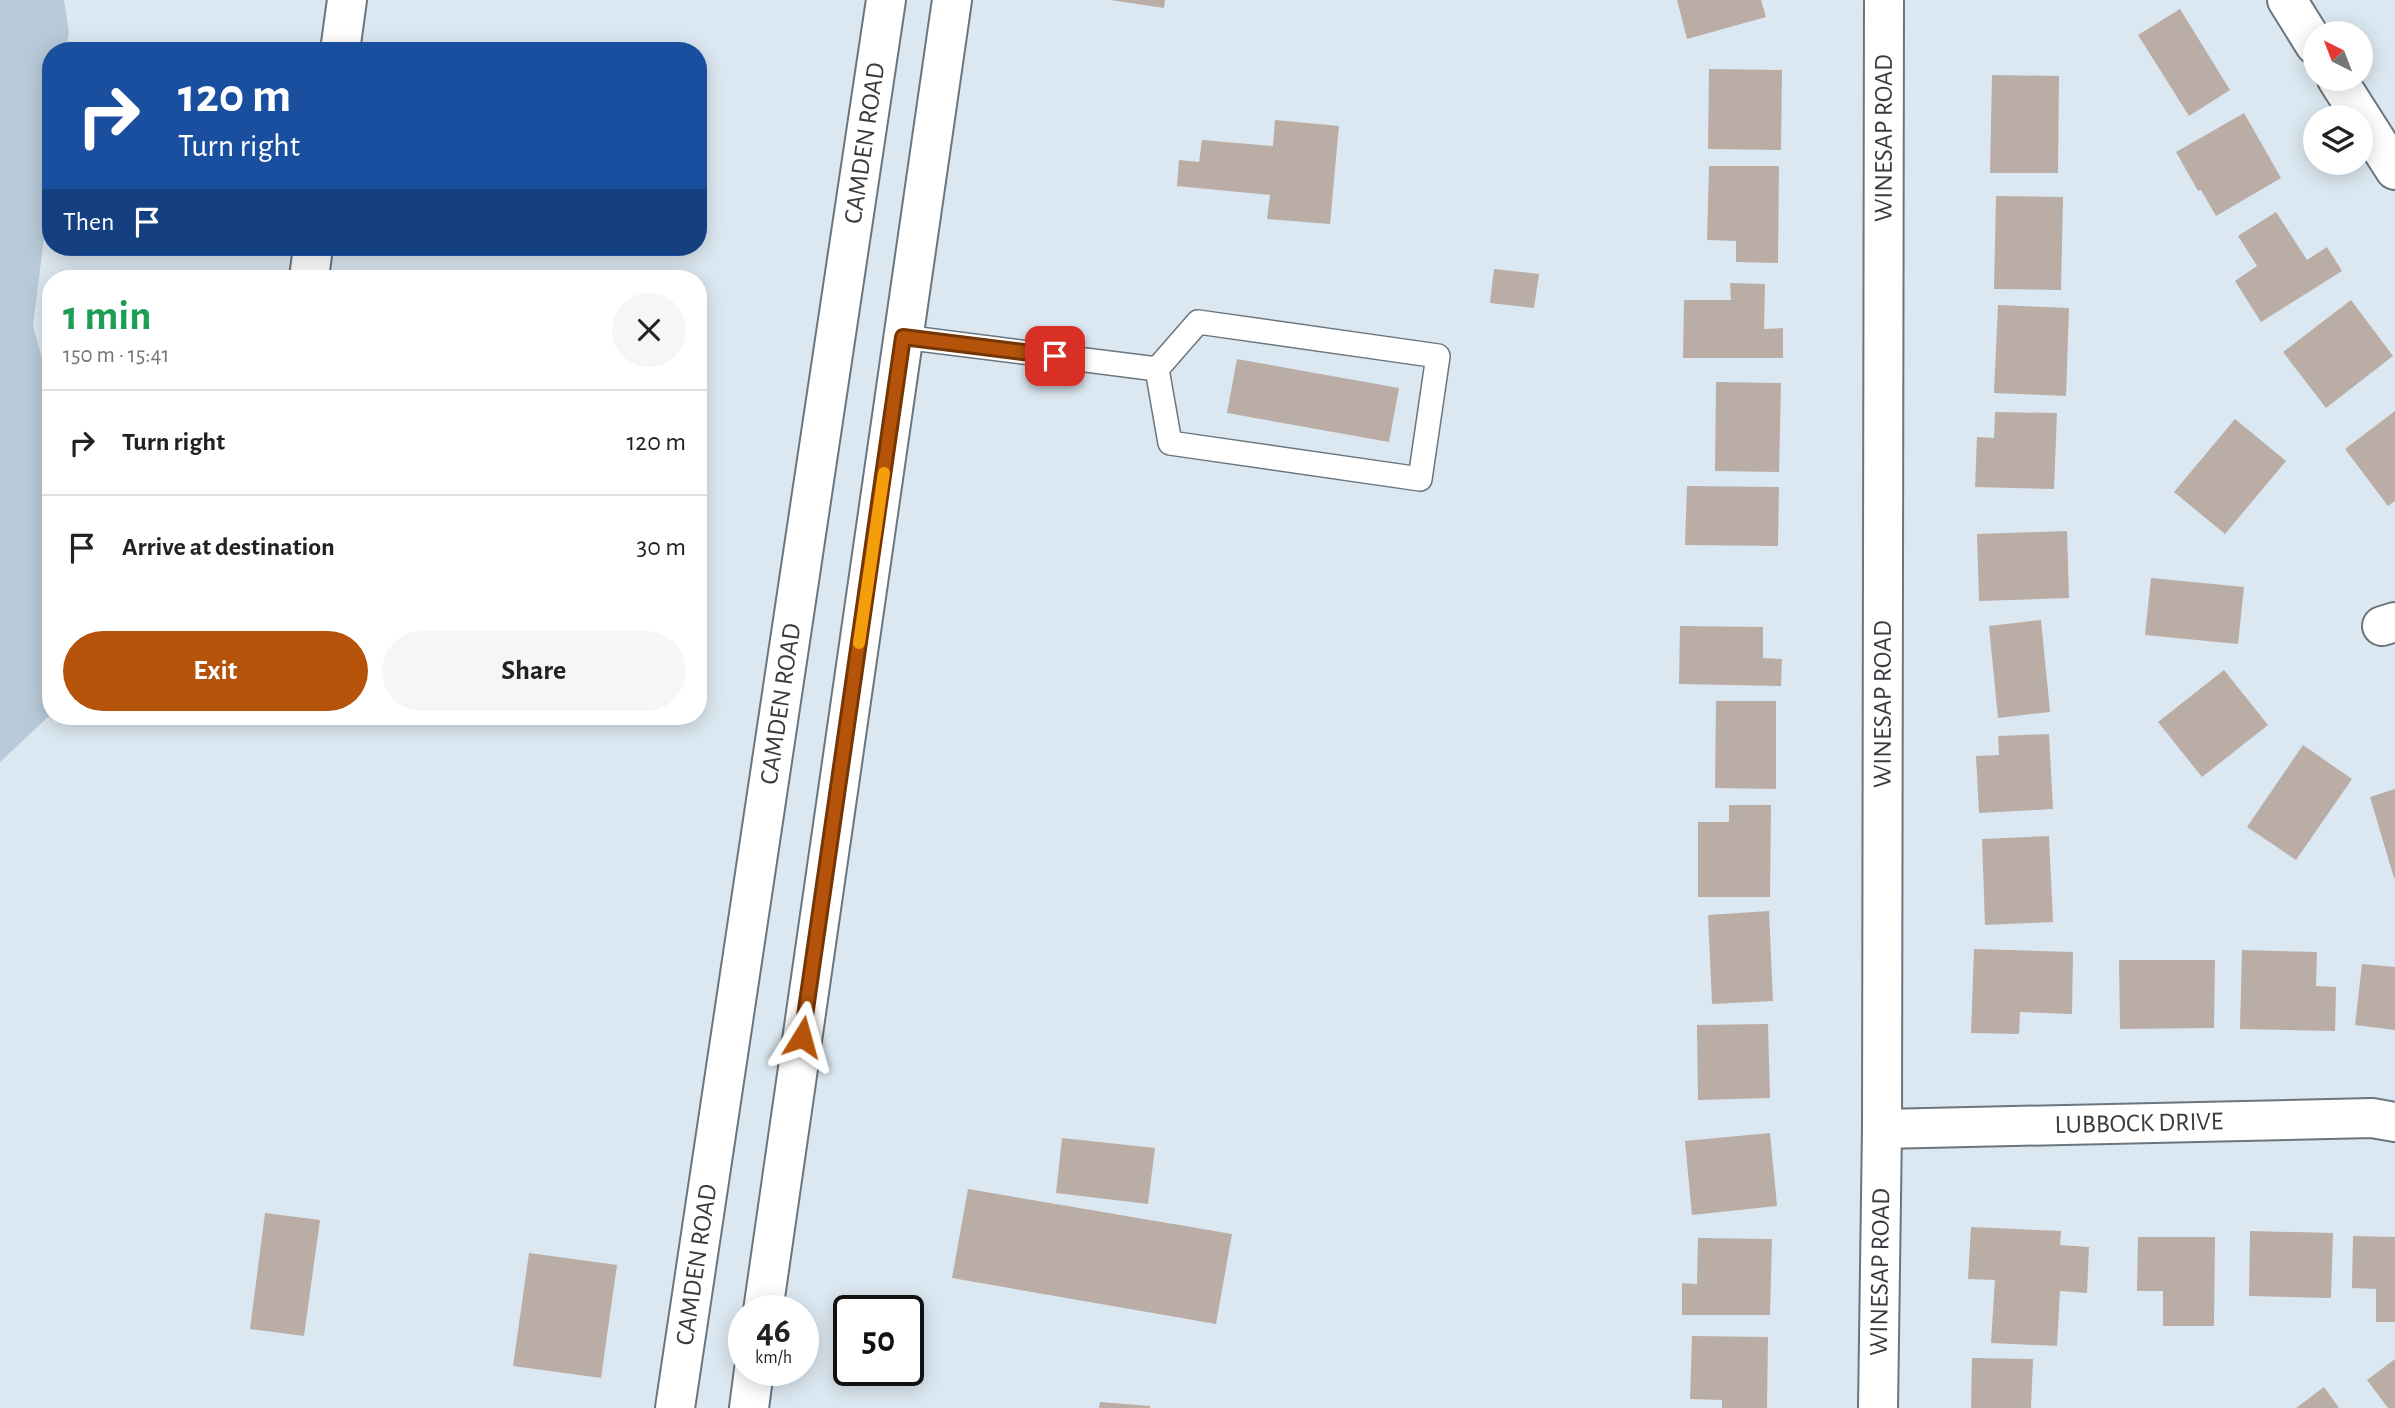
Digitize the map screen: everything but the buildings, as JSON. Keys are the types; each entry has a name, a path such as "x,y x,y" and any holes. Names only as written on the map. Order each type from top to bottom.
{"main road":[{"path":"341,42 347,0"},
{"name":"CAMDEN ROAD","path":"675,1408 886,0"},
{"path":"906,321 912,162 930,0"},
{"path":"765,1295 952,0"},
{"name":"WINESAP ROAD","path":"1878,1408 1882,1129 1884,0"},
{"path":"2287,0 2303,26"},
{"path":"2345,91 2395,170"},
{"name":"LUBBOCK DRIVE","path":"1882,1129 2372,1118 2395,1122"},
{"path":"749,1408 752,1386"}],"lane":[{"path":"906,321 1157,369"},
{"path":"1198,322 1438,356 1420,479 1170,443 1157,369 1198,322"}],"shaded area":[{"path":"0,0 64,0 69,32 67,42 42,42 42,254 33,326 42,358 42,723 0,762"}],"slow traffic":[{"path":"859,643 884,473"}],"route":[{"path":"802,1037 903,337 1055,356"}]}
